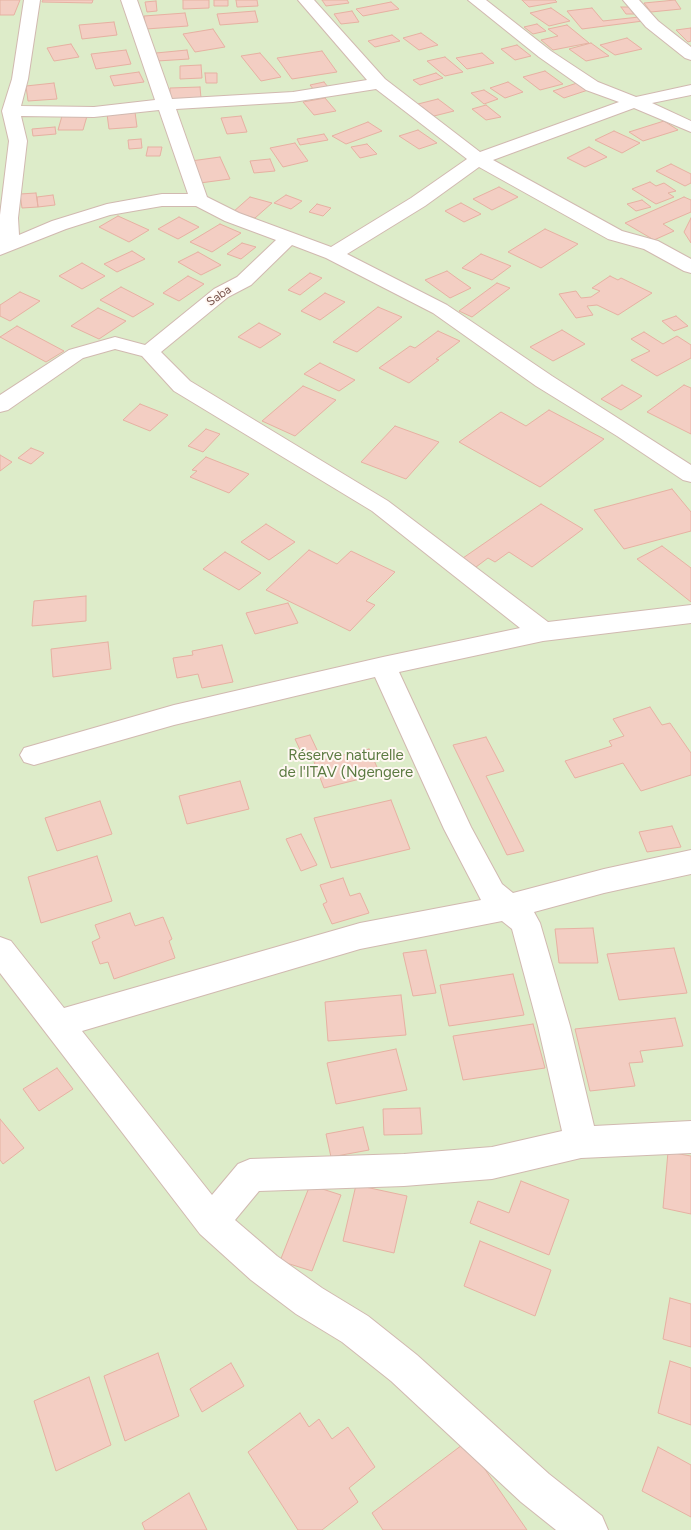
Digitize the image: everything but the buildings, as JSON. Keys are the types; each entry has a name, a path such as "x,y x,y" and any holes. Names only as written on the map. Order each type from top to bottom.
{"street":[{"path":"32,0 20,79 11,111 18,141 5,219 5,246 107,210 162,200 200,200 232,217 333,254 440,308 544,382 625,431 691,475"},
{"path":"129,0 164,104 200,200"},
{"path":"306,0 379,83 478,159 615,235 650,245 691,267"},
{"path":"476,0 545,54 592,86 635,102 691,127"},
{"path":"631,0 652,24 691,55"},
{"path":"11,111 94,112 164,104 293,97 379,83"},
{"path":"333,254 418,202 478,159 635,102 691,90"},
{"path":"0,142 18,141"},
{"name":"Saba","path":"149,352 221,293 244,281 287,238"},
{"path":"0,405 76,354 115,343 149,352 182,386 380,506 543,632"},
{"path":"34,755 174,715 383,666 543,632 691,614"},
{"path":"383,666 458,829 492,893 526,923 554,1026 581,1142"},
{"path":"58,1024 360,936 508,907 604,881 691,862"},
{"path":"0,950 212,1222 264,1268 308,1301 355,1329 404,1368 535,1488 588,1530"},
{"path":"212,1222 250,1175 404,1170 492,1163 581,1142 691,1137"}],"green space":[{"name":"Réserve naturelle de l'ITAV (Ngengere","path":"0,0 691,0 691,1530 0,1530"}]}
